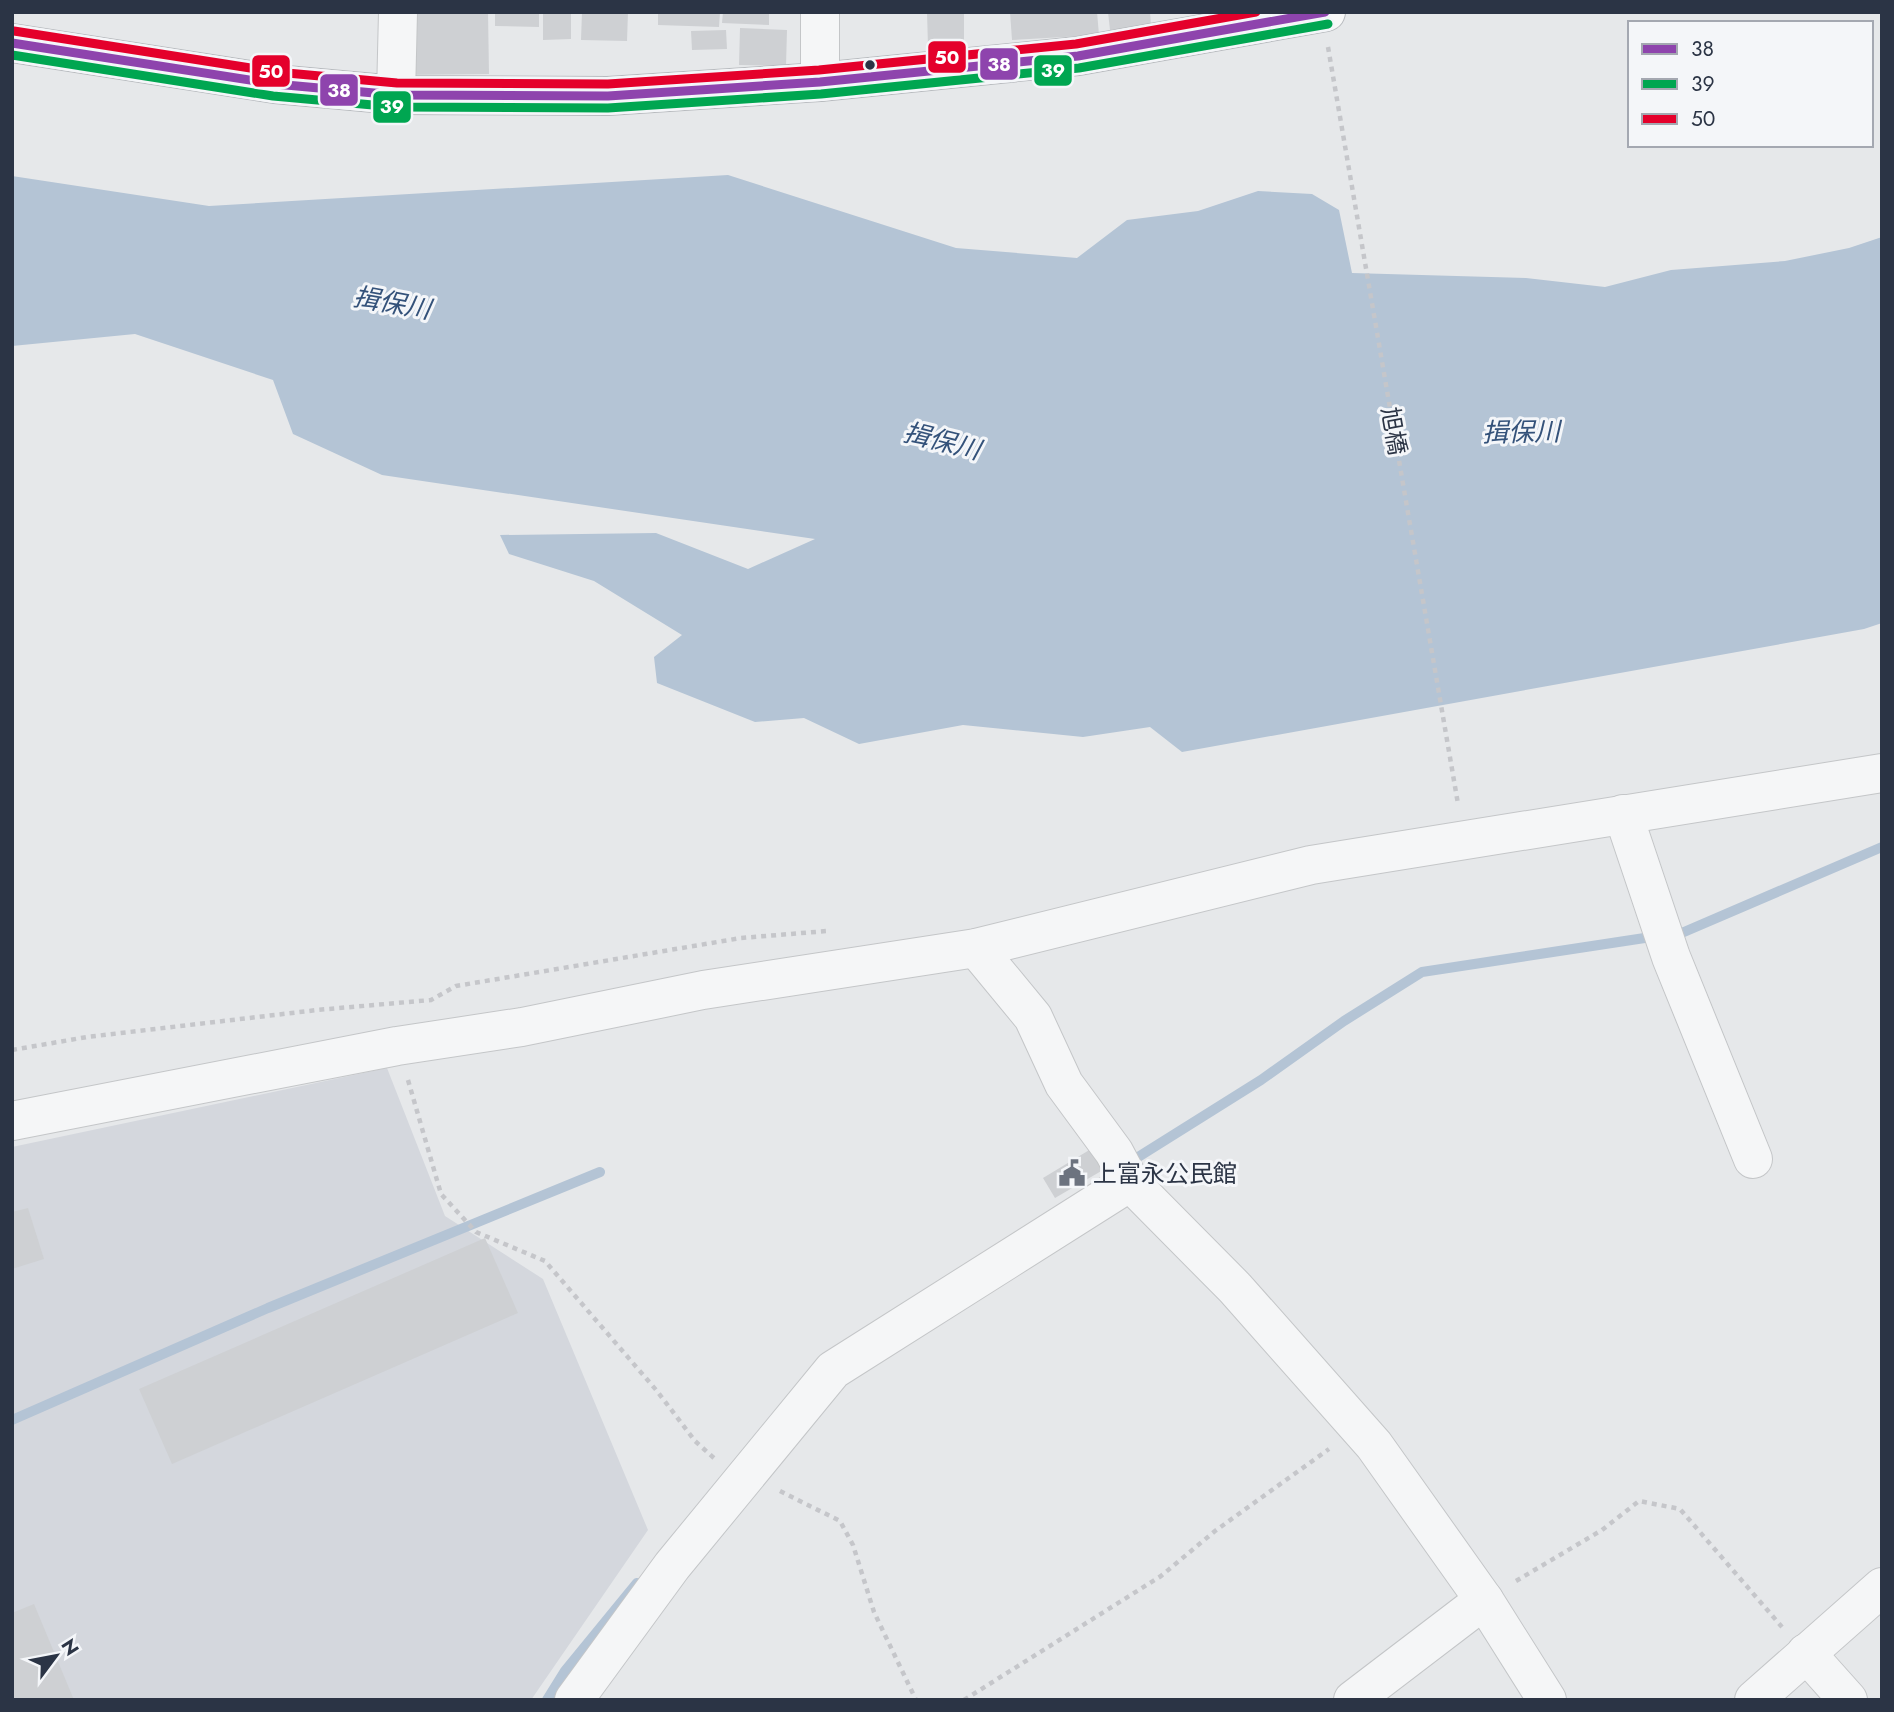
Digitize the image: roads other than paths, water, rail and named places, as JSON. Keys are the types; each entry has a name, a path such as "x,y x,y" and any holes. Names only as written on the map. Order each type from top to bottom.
{"highway":[{"path":"12,43 275,84 396,95 608,96 820,82 1078,56 1325,21"}],"street":[{"path":"396,95 398,12"},
{"path":"820,82 821,12"},
{"path":"12,1121 397,1046 522,1027 703,990 976,948 1311,865 1882,773"},
{"path":"1623,814 1671,957 1753,1158"},
{"path":"976,948 1033,1017 1064,1084 1122,1167 1235,1288 1358,1428 1484,1600 1547,1700"},
{"path":"574,1700 672,1566 733,1467 834,1370 1122,1167"},
{"path":"1754,1700 1882,1587"},
{"path":"1353,1700 1484,1600"},
{"path":"1806,1653 1848,1700"}],"water":[{"name":"揖保川","path":"728,175 956,248 1077,258 1127,220 1198,211 1258,191 1312,194 1339,210 1352,273 1526,278 1605,287 1671,270 1785,261 1849,248 1882,237 1882,623 1864,629 1182,752 1150,727 1083,737 963,725 859,744 804,718 755,722 657,683 654,657 682,635 594,581 509,554 500,535 656,533 748,569 815,539 382,475 293,434 273,380 135,334 12,346 12,176 209,206"}],"waterway":[{"path":"1127,1164 1261,1080 1344,1021 1422,972 1684,932 1882,847"},
{"path":"12,1420 268,1308 600,1172"},
{"path":"547,1700 565,1671 637,1583"}],"place":[{"name":"上富永公民館","path":"1072,1173"}]}
